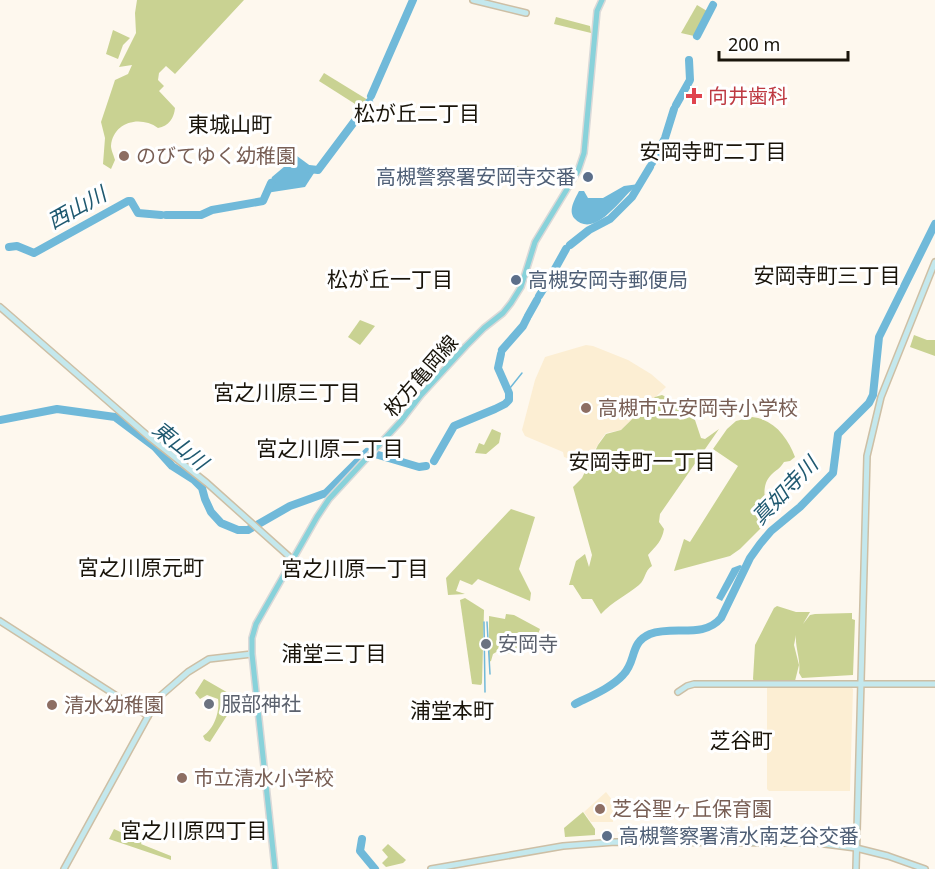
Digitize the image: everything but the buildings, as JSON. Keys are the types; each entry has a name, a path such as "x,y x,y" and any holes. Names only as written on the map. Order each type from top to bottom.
{"main road":[{"name":"枚方亀岡線","path":"275,869 252,654 252,638 258,619 329,499 466,346 503,313 516,295 535,242 578,171 584,153 597,11 602,0"}],"street":[{"path":"473,0 526,13"},
{"path":"855,869 867,456 881,397 935,262"},
{"path":"0,307 148,436 199,476 293,560"},
{"path":"0,621 148,716"},
{"path":"64,869 158,698 201,663 218,657 252,654"},
{"path":"678,692 694,684 935,684"},
{"path":"431,869 504,855 588,843 817,843 856,848 925,869"}],"shaded area":[{"name":"高槻市立安岡寺小学校","path":"586,345 628,360 651,374 666,387 621,430 606,433 586,465 564,457 563,452 525,436 522,430 535,380 545,357"},
{"path":"851,687 853,689 850,791 769,791 767,789 767,688"},
{"name":"芝谷聖ヶ丘保育園","path":"606,792 613,801 613,822 591,822 584,812"}],"green space":[{"path":"137,0 244,0 175,74 166,66 159,73 158,80 164,86 159,91 175,108 172,118 158,128 143,122 128,123 122,126 113,138 111,148 115,160 111,169 103,164 105,138 101,122 115,80 128,74 132,65 119,67 136,33"},
{"path":"697,5 707,11 694,36 681,33"},
{"path":"556,17 590,26 591,33 554,24"},
{"path":"113,30 130,38 123,45 118,59 106,54"},
{"path":"324,73 368,100 363,109 319,81"},
{"path":"516,166 533,171 531,182 513,182"},
{"path":"360,320 375,326 360,345 348,337"},
{"path":"914,335 927,340 935,340 935,356 910,347"},
{"path":"662,395 670,399 675,407 694,417 701,438 705,439 719,429 660,514 659,522 664,529 660,540 648,555 652,566 639,585 601,614 592,599 582,599 573,585 569,585 576,561 585,554 589,567 592,555 573,487 582,478 606,434 621,430 655,397"},
{"path":"752,417 767,421 779,431 795,457 784,462 766,483 767,508 765,511 770,519 730,556 674,571 684,539 690,542 738,466 713,449 727,429 736,421"},
{"path":"492,429 501,433 499,443 486,454 475,453 479,443 484,445"},
{"path":"511,509 535,517 519,569 531,593 530,601 478,579 472,585 460,580 456,591 465,594 448,595 446,578"},
{"path":"465,598 484,610 481,685 472,684 460,600"},
{"path":"777,606 796,612 810,612 803,624 810,615 852,613 852,619 855,620 853,675 802,678 799,665 795,681 754,681 755,645","holes":["796,635 799,665 794,645"]},
{"path":"506,614 514,615 540,629 536,639 529,638 527,647 507,654 498,651 493,654 489,662 489,616 505,619"},
{"path":"204,679 230,694 228,714 210,742 203,736 215,720 218,699 207,695 200,699 195,693"},
{"path":"583,812 595,829 595,835 565,837 564,828"},
{"path":"114,829 142,842 141,844 171,856 171,860 109,839"},
{"path":"388,844 406,860 403,863 386,867 382,863 388,857 382,850"}],"water":[{"path":"297,156 316,170 305,187 266,193 272,177"},
{"path":"639,184 600,220 591,224 582,224 572,215 573,204 579,191 584,191 588,198 603,198 624,186"},
{"path":"742,566 722,601 716,598 732,568"}],"waterway":[{"name":"西山川","path":"371,96 413,0"},
{"name":"東山川","path":"697,36 713,5"},
{"name":"東山川","path":"676,105 690,80 689,60"},
{"name":"西山川","path":"364,109 369,102"},
{"name":"東山川","path":"652,163 665,138 674,109"},
{"name":"西山川","path":"309,169 318,170 360,114"},
{"name":"東山川","path":"570,245 589,230 610,219 632,197 650,167"},
{"name":"西山川","path":"166,215 201,215 212,210 263,201 271,183"},
{"name":"西山川","path":"9,247 17,246 34,253 128,201 131,201 138,213 161,215"},
{"name":"真如寺川","path":"575,704 618,680 627,670 636,647 643,638 659,632 706,628 721,618 750,558 760,544 833,473 838,434 869,403 873,395 879,337 935,224"},
{"name":"東山川","path":"551,276 566,249"},
{"name":"東山川","path":"539,296 549,280"},
{"name":"東山川","path":"528,316 537,300"},
{"name":"東山川","path":"502,350 527,318"},
{"name":"東山川","path":"434,461 454,426 495,409 509,400 509,393 498,368 501,354"},
{"path":"509,393 510,388 522,373"},
{"name":"東山川","path":"0,420 57,409 115,417 155,447 172,466 194,480 202,488 211,512 221,523 238,530 248,530 290,506 326,493 367,452"},
{"name":"東山川","path":"375,454 419,467 426,466"},
{"path":"484,622 485,692"},
{"path":"487,622 490,674"},
{"name":"真如寺川","path":"362,839 360,851 375,869"}],"place":[{"name":"向井歯科","path":"694,96"},
{"name":"のびてゆく幼稚園","path":"124,156"},
{"name":"高槻警察署安岡寺交番","path":"588,177"},
{"name":"高槻安岡寺郵便局","path":"516,280"},
{"name":"高槻市立安岡寺小学校","path":"586,408"},
{"name":"安岡寺","path":"486,644"},
{"name":"服部神社","path":"209,704"},
{"name":"清水幼稚園","path":"52,705"},
{"name":"市立清水小学校","path":"182,778"},
{"name":"芝谷聖ヶ丘保育園","path":"600,809"},
{"name":"高槻警察署清水南芝谷交番","path":"607,836"}],"district":[{"name":"松が丘二丁目","path":"417,114"},
{"name":"東城山町","path":"230,125"},
{"name":"安岡寺町二丁目","path":"713,152"},
{"name":"安岡寺町三丁目","path":"827,276"},
{"name":"松が丘一丁目","path":"390,280"},
{"name":"宮之川原三丁目","path":"287,393"},
{"name":"宮之川原二丁目","path":"330,449"},
{"name":"安岡寺町一丁目","path":"642,462"},
{"name":"宮之川原元町","path":"141,568"},
{"name":"宮之川原一丁目","path":"355,569"},
{"name":"浦堂三丁目","path":"334,654"},
{"name":"浦堂本町","path":"452,711"},
{"name":"芝谷町","path":"741,741"},
{"name":"宮之川原四丁目","path":"194,831"}]}
